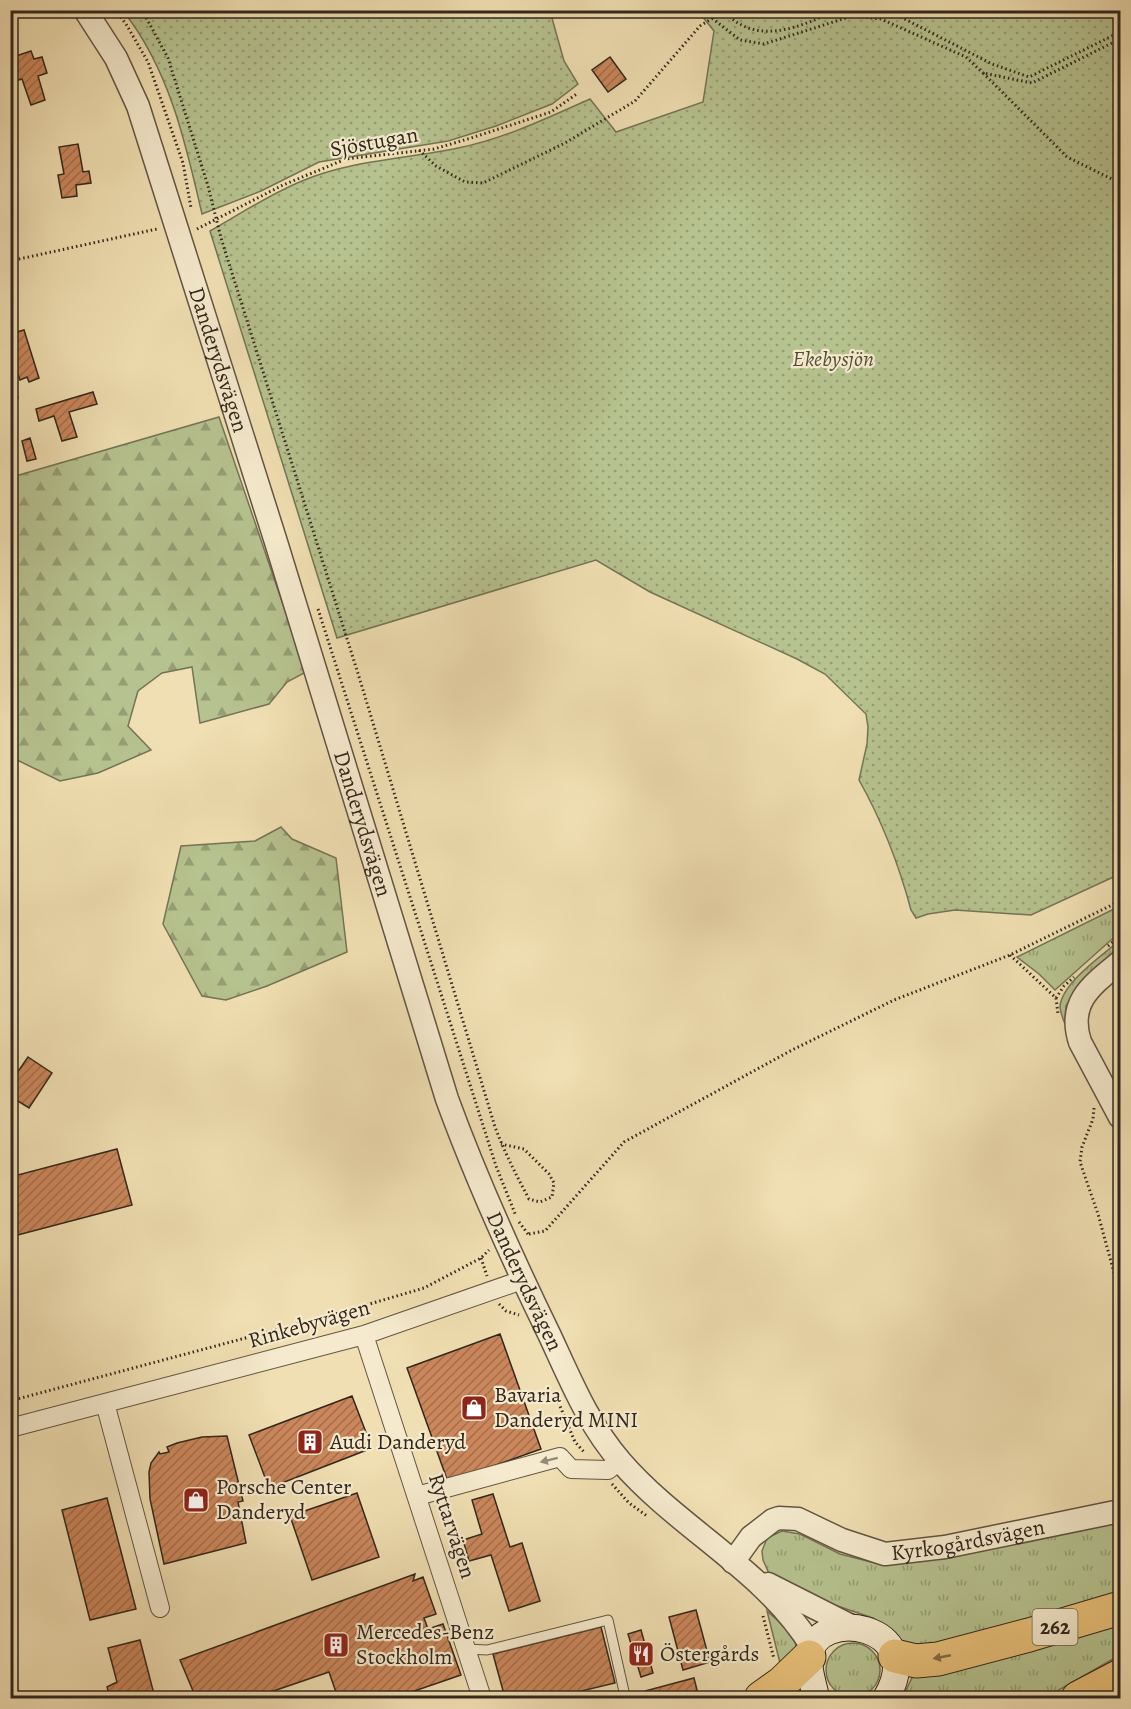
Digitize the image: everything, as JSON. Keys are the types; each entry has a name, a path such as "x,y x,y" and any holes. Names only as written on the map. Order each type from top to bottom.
{"highway":[{"name":"262","path":"895,1656 916,1661 938,1659 1120,1608"},
{"path":"1078,1698 1120,1676"},
{"path":"761,1698 782,1683 815,1678"}],"main road":[{"path":"815,1678 822,1637 838,1629 853,1626 870,1630 881,1637 895,1656 897,1670 894,1685 886,1698"}],"street":[{"name":"Danderydsvägen","path":"85,10 116,58 189,232 447,1099 481,1188 522,1280 578,1395 603,1440 645,1489 742,1569 789,1613 815,1678"},
{"path":"1120,962 1084,995 1076,1012 1076,1029 1080,1042 1120,1118"},
{"name":"Rinkebyvägen","path":"10,1428 364,1335 522,1280"},
{"name":"Ryttarvägen","path":"364,1335 482,1698"},
{"path":"105,1403 160,1608"},
{"path":"417,1496 560,1457 572,1469 608,1470 619,1461"},
{"name":"Kyrkogårdsvägen","path":"742,1569 751,1537 779,1518 798,1519 842,1540 885,1554 945,1547 1120,1511"},
{"name":"Danderydsvägen","path":"742,1569 853,1626"}],"lane":[{"path":"466,1649 487,1650 608,1620 626,1696 619,1698"}],"path":[{"path":"115,10 148,62 183,163 193,218 189,232"},
{"path":"142,10 168,58 501,1144 510,1166 530,1199 540,1202 552,1197 554,1183 549,1174 524,1149 501,1144"},
{"path":"708,10 713,19 740,40 764,44 852,16 881,19 966,57 1067,157 1120,183"},
{"path":"419,150 436,166 465,182 483,183 565,143 635,101 700,26 723,11 733,22 752,30 775,32 806,25 836,10"},
{"path":"884,10 992,63 1029,77 1120,32"},
{"path":"983,74 1032,83 1120,39"},
{"name":"Sjöstugan","path":"10,261 104,242 189,232 283,185 346,159 434,149 551,112 578,93"},
{"path":"314,598 496,1166 520,1224 528,1234 545,1231 624,1142 792,1050 894,1000 1010,955 1120,902"},
{"path":"1010,955 1056,998 1059,1015"},
{"path":"1095,1098 1093,1119 1082,1147 1080,1162 1098,1214 1116,1280 1117,1308 1120,1313"},
{"path":"10,1401 424,1288 481,1258"}],"green space":[{"path":"123,11 550,11 564,61 578,84 552,104 496,126 448,141 319,162 261,191 202,214 182,134 164,82 139,33"},
{"name":"Ekebysjön","path":"698,11 1120,11 1120,874 1031,915 955,910 916,918 911,910 889,843 859,780 867,744 866,714 825,674 650,592 596,560 337,638 210,231 278,192 321,174 360,164 475,144 525,127 590,99 616,132 703,102 714,31"},
{"path":"219,417 306,672 287,682 269,704 200,723 192,667 162,673 138,691 128,726 151,750 98,773 60,781 11,757 10,473 12,477"},
{"path":"281,827 292,839 336,858 347,952 267,986 226,1000 202,996 163,924 181,846 255,841"},
{"path":"1120,906 1120,932 1055,990 1017,957"},
{"path":"1120,940 1120,949 1077,988 1066,1006 1065,1024 1060,1006 1068,988"},
{"path":"1120,1522 1120,1597 986,1636 913,1646 900,1640 888,1627 873,1618 796,1592 772,1580 763,1560 762,1551 767,1538 782,1531 800,1534 840,1554 871,1562 899,1564"},
{"path":"767,1611 793,1634 797,1649 782,1671"},
{"path":"1120,1620 1120,1655 1045,1698 902,1698 913,1676"},
{"path":"848,1643 858,1643 868,1647 876,1655 880,1670 876,1685 868,1693 858,1697 848,1697 838,1693 830,1685 826,1675 826,1665 830,1655 838,1647"}],"building":[{"path":"31,51 34,59 42,57 47,73 38,76 45,100 31,105 22,79 12,82 10,58"},
{"path":"610,57 626,79 608,92 592,70"},
{"path":"78,144 83,172 89,171 91,183 76,185 77,196 62,198 58,175 64,174 59,147"},
{"path":"24,330 39,378 29,382 27,377 20,380 10,354 10,344 16,342 13,333"},
{"path":"14,384 18,398 10,400 10,385"},
{"path":"93,392 97,404 69,412 77,437 62,441 54,416 39,421 36,409"},
{"path":"30,438 36,459 27,461 22,441"},
{"path":"1120,1002 1120,1025 1114,1005"},
{"path":"28,1057 52,1073 29,1108 10,1096 10,1083"},
{"path":"117,1149 132,1205 10,1237 10,1177"},
{"name":"Bavaria Danderyd MINI","path":"500,1334 541,1449 448,1482 407,1368"},
{"name":"Audi Danderyd","path":"352,1396 372,1448 269,1488 249,1435"},
{"name":"Porsche Center Danderyd","path":"227,1436 243,1501 238,1502 246,1543 164,1564 150,1499 151,1463 159,1452 160,1454 169,1452 167,1447 177,1443 202,1437"},
{"path":"357,1493 379,1557 312,1580 290,1516"},
{"path":"493,1494 510,1547 522,1543 540,1601 509,1611 491,1555 469,1561 463,1540 482,1534 472,1500"},
{"path":"107,1498 136,1609 90,1620 62,1510"},
{"name":"Mercedes-Benz Stockholm","path":"415,1574 413,1581 423,1577 436,1614 424,1618 428,1629 443,1624 461,1675 394,1698 338,1698 329,1672 253,1698 196,1698 180,1660"},
{"path":"696,1610 710,1662 683,1670 669,1617"},
{"path":"601,1627 615,1683 552,1698 505,1698 493,1654"},
{"path":"641,1630 653,1673 641,1677 628,1634"},
{"path":"140,1640 155,1698 110,1698 107,1687 117,1682 108,1648"},
{"path":"694,1678 698,1694 681,1698 647,1698 645,1691"}],"place":[{"name":"Bavaria Danderyd MINI","path":"474,1408"},
{"name":"Audi Danderyd","path":"310,1442"},
{"name":"Porsche Center Danderyd","path":"196,1500"},
{"name":"Mercedes-Benz Stockholm","path":"336,1645"},
{"name":"Östergårds","path":"641,1654"}]}
